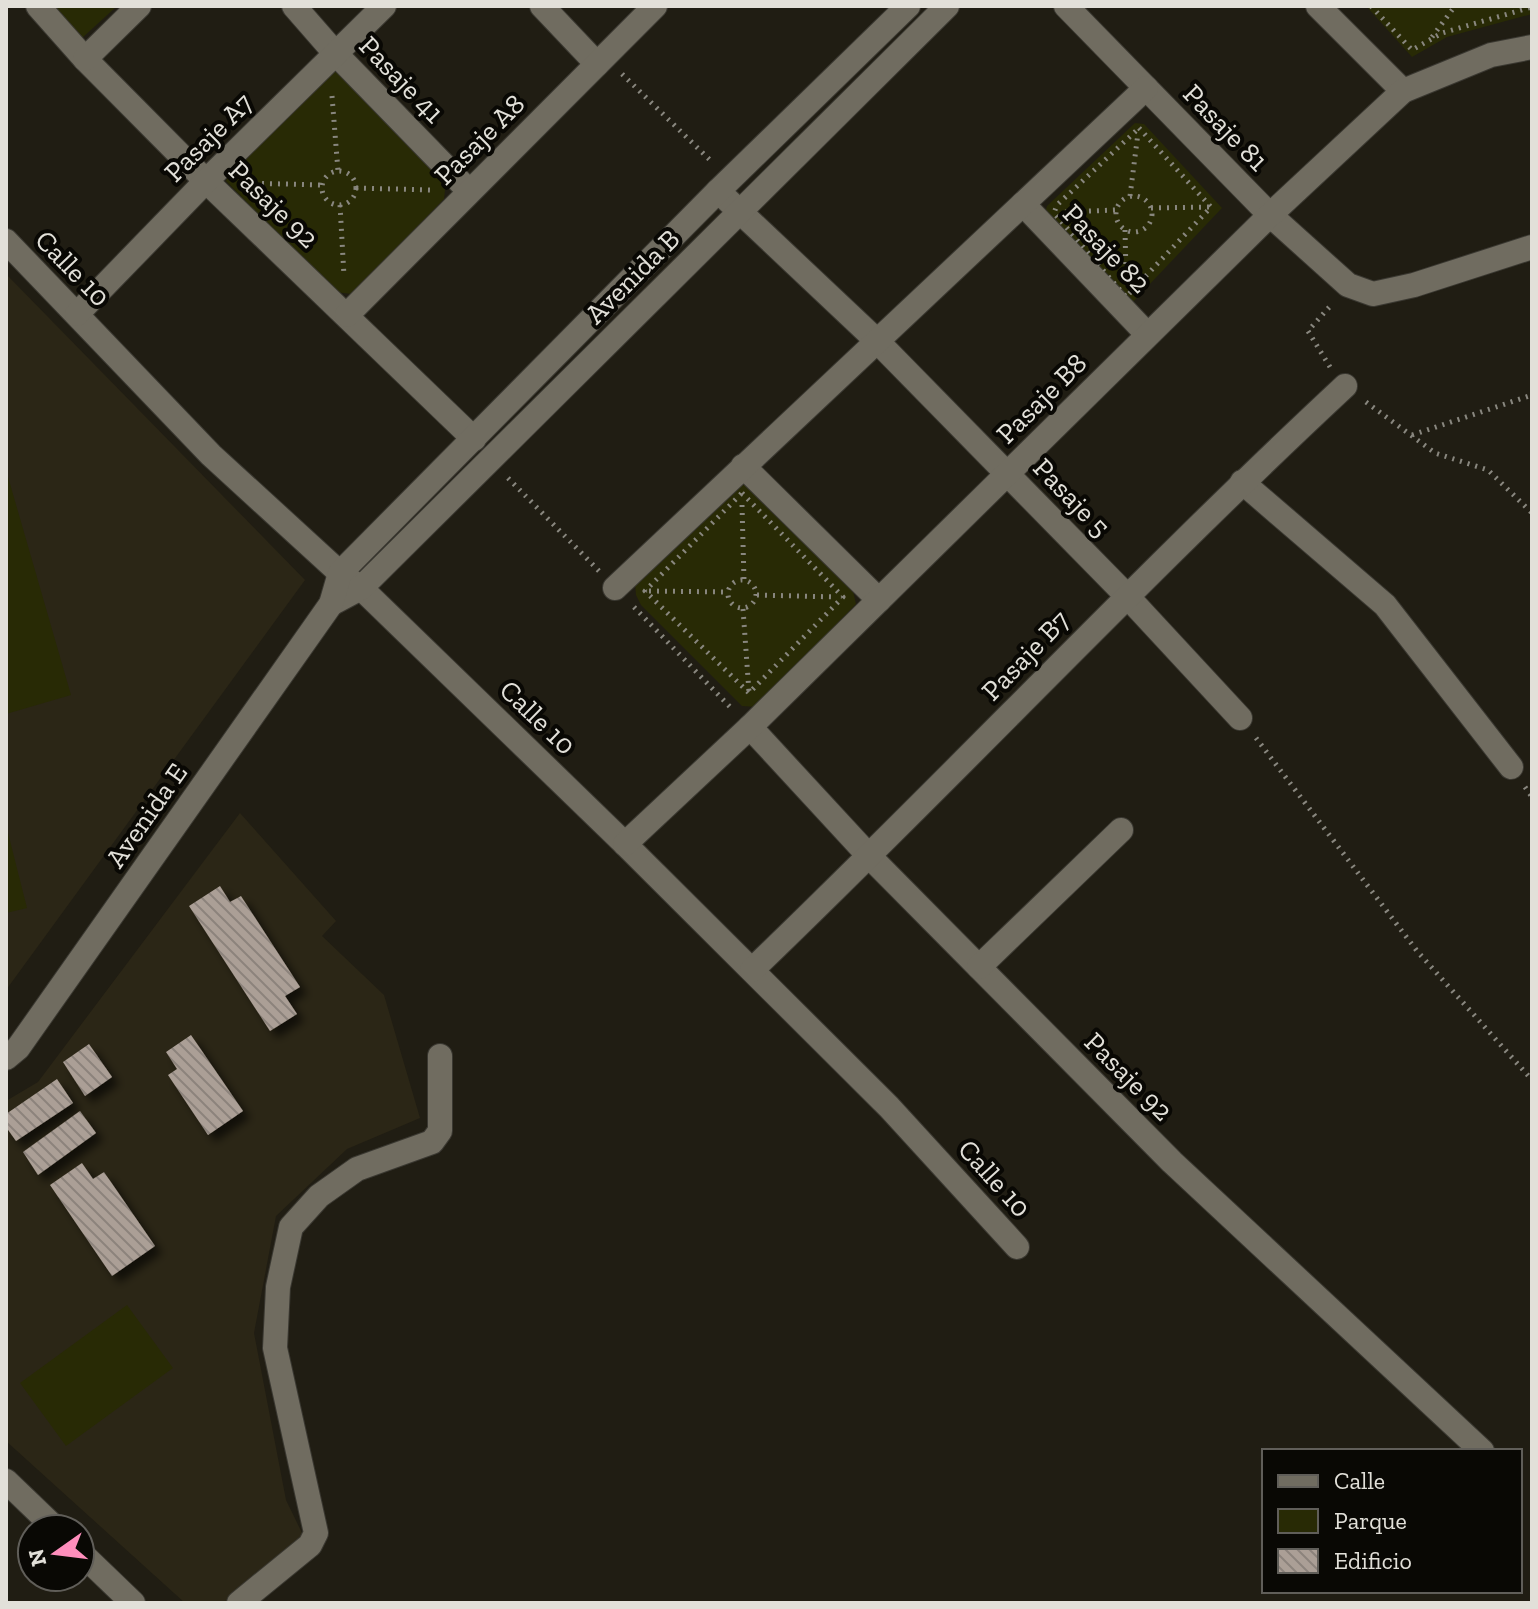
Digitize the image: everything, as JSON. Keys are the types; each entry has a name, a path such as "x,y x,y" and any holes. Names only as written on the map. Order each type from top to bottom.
{"street":[{"name":"Pasaje 92","path":"38,6 85,59 206,181 474,439"},
{"path":"85,59 139,6"},
{"name":"Pasaje 41","path":"294,6 335,53 469,191"},
{"name":"Pasaje A7","path":"77,314 206,181 384,6"},
{"path":"542,6 600,60"},
{"name":"Pasaje A8","path":"347,315 655,6"},
{"name":"Avenida B","path":"340,573 724,185 908,6"},
{"name":"Avenida B","path":"361,588 947,6"},
{"name":"Pasaje 81","path":"1066,6 1270,215 1348,285"},
{"path":"1318,6 1403,91"},
{"name":"Pasaje B8","path":"625,844 750,727 1147,334 1403,91 1491,55 1532,47"},
{"path":"615,588 1146,88"},
{"name":"Pasaje 5","path":"724,185 739,212 876,340 1126,595 1240,718"},
{"name":"Pasaje 82","path":"1023,204 1147,334"},
{"name":"Calle 10","path":"6,241 211,455 340,573 361,588 752,970 889,1107 1017,1247"},
{"path":"1348,285 1373,294 1414,285 1532,247"},
{"name":"Pasaje B7","path":"752,970 870,857 1126,595 1345,386"},
{"path":"743,466 879,600"},
{"path":"1242,482 1385,605 1511,767"},
{"name":"Avenida E","path":"6,1058 18,1048 331,604 340,573"},
{"name":"Avenida E","path":"331,604 361,588"},
{"name":"Pasaje 92","path":"750,727 870,857 1172,1162 1480,1449"},
{"path":"979,967 1121,830"},
{"path":"239,1603 310,1545 316,1533 275,1348 278,1287 291,1227 319,1196 357,1169 432,1142 440,1131 440,1056"},
{"path":"6,1481 39,1513"},
{"path":"96,1567 133,1603"}],"path":[{"path":"1371,6 1412,50 1442,33 1532,7"},
{"path":"1430,40 1455,6"},
{"path":"600,60 724,185"},
{"path":"321,100 331,90"},
{"path":"331,90 343,101"},
{"path":"331,90 338,171"},
{"path":"1130,196 1146,200 1153,217 1149,226 1132,233 1119,225 1116,210 1130,196 1139,128"},
{"path":"1139,128 1211,207"},
{"path":"1054,213 1057,205 1139,128"},
{"path":"338,171 345,171 353,178 356,188 348,202 340,205 326,199 321,185 326,176 338,171"},
{"path":"237,183 248,173"},
{"path":"421,179 432,190"},
{"path":"237,183 321,185"},
{"path":"237,183 248,193"},
{"path":"356,188 432,190"},
{"path":"421,201 432,190"},
{"path":"340,205 345,281"},
{"path":"1151,208 1211,207"},
{"path":"1126,297 1211,207"},
{"path":"1054,213 1116,210"},
{"path":"1054,213 1126,297"},
{"path":"1125,230 1126,297"},
{"path":"345,281 356,269"},
{"path":"334,271 345,281"},
{"path":"1348,285 1308,331 1345,386 1435,453 1488,470 1532,513"},
{"path":"1411,436 1532,395"},
{"path":"742,493 744,580"},
{"path":"645,591 742,493"},
{"path":"742,493 843,597"},
{"path":"744,580 755,586 757,595 755,602 743,609 731,604 728,592 732,584 744,580"},
{"path":"645,591 728,592"},
{"path":"645,591 749,693"},
{"path":"757,595 843,597"},
{"path":"749,693 843,597"},
{"path":"743,609 749,693"},
{"path":"1240,718 1417,951 1532,1080"}],"shaded area":[{"path":"6,274 305,580 6,990"},
{"path":"240,813 336,921 322,936 384,995 420,1118 347,1149 276,1216 254,1333 286,1500 303,1535 224,1603 185,1603 96,1522 96,1513 86,1513 6,1441 6,1101 38,1082"}],"green space":[{"path":"47,6 117,6 81,39"},
{"path":"1366,6 1532,6 1532,14 1447,37 1412,57"},
{"path":"335,70 446,181 444,199 352,294 335,292 226,181 233,167"},
{"path":"1135,123 1144,124 1222,208 1129,306 1044,217 1047,206"},
{"path":"6,470 71,695 6,714"},
{"path":"750,480 852,587 856,604 756,707 742,706 641,605 635,583 734,482"},
{"path":"6,825 27,908 6,913"},
{"path":"127,1305 173,1368 66,1446 20,1383"}],"building":[{"path":"220,886 230,902 241,896 300,987 285,996 297,1014 270,1031 189,906"},
{"path":"191,1035 243,1111 208,1135 168,1075 177,1069 166,1052"},
{"path":"89,1044 112,1077 85,1096 63,1062"},
{"path":"57,1079 73,1103 16,1141 6,1127 6,1114"},
{"path":"80,1111 96,1133 38,1175 23,1152"},
{"path":"82,1163 93,1179 104,1172 155,1246 112,1276 50,1185"}]}
